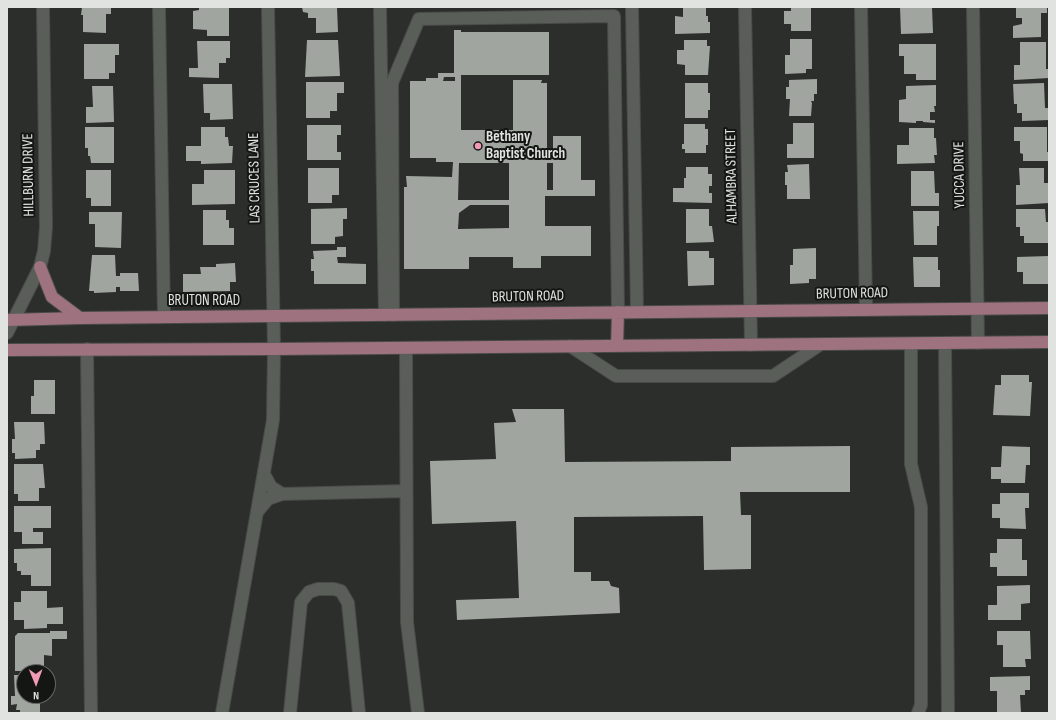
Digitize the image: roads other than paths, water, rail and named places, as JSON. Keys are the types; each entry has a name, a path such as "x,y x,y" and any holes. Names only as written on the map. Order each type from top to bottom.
{"main road":[{"path":"40,267 52,297 80,318"},
{"name":"BRUTON ROAD","path":"10,320 164,317 1049,308"},
{"path":"617,346 618,312"},
{"path":"7,350 1049,342"}],"street":[{"name":"HILLBURN DRIVE","path":"7,334 10,320 40,267 44,251 46,227 43,7"},
{"path":"159,7 164,317"},
{"name":"LAS CRUCES LANE","path":"222,713 273,420 274,349 268,7"},
{"path":"380,7 389,315"},
{"path":"632,7 637,312"},
{"name":"ALHAMBRA STREET","path":"745,7 751,344"},
{"path":"861,7 866,310"},
{"name":"YUCCA DRIVE","path":"973,7 978,343"},
{"path":"389,315 392,84 419,19 614,16 618,312"},
{"path":"945,343 948,713"},
{"path":"570,346 616,376 773,376 821,344"},
{"path":"911,344 911,464 921,507 921,705 918,713"},
{"path":"406,348 407,622 418,713"},
{"path":"87,349 91,713"},
{"path":"264,474 271,487 282,494"},
{"path":"258,511 268,499 282,494 406,491"},
{"path":"290,713 301,602 309,592 318,589 334,589 341,591 348,604 359,713"}],"place":[{"name":"Bethany Baptist Church","path":"478,146"}]}
